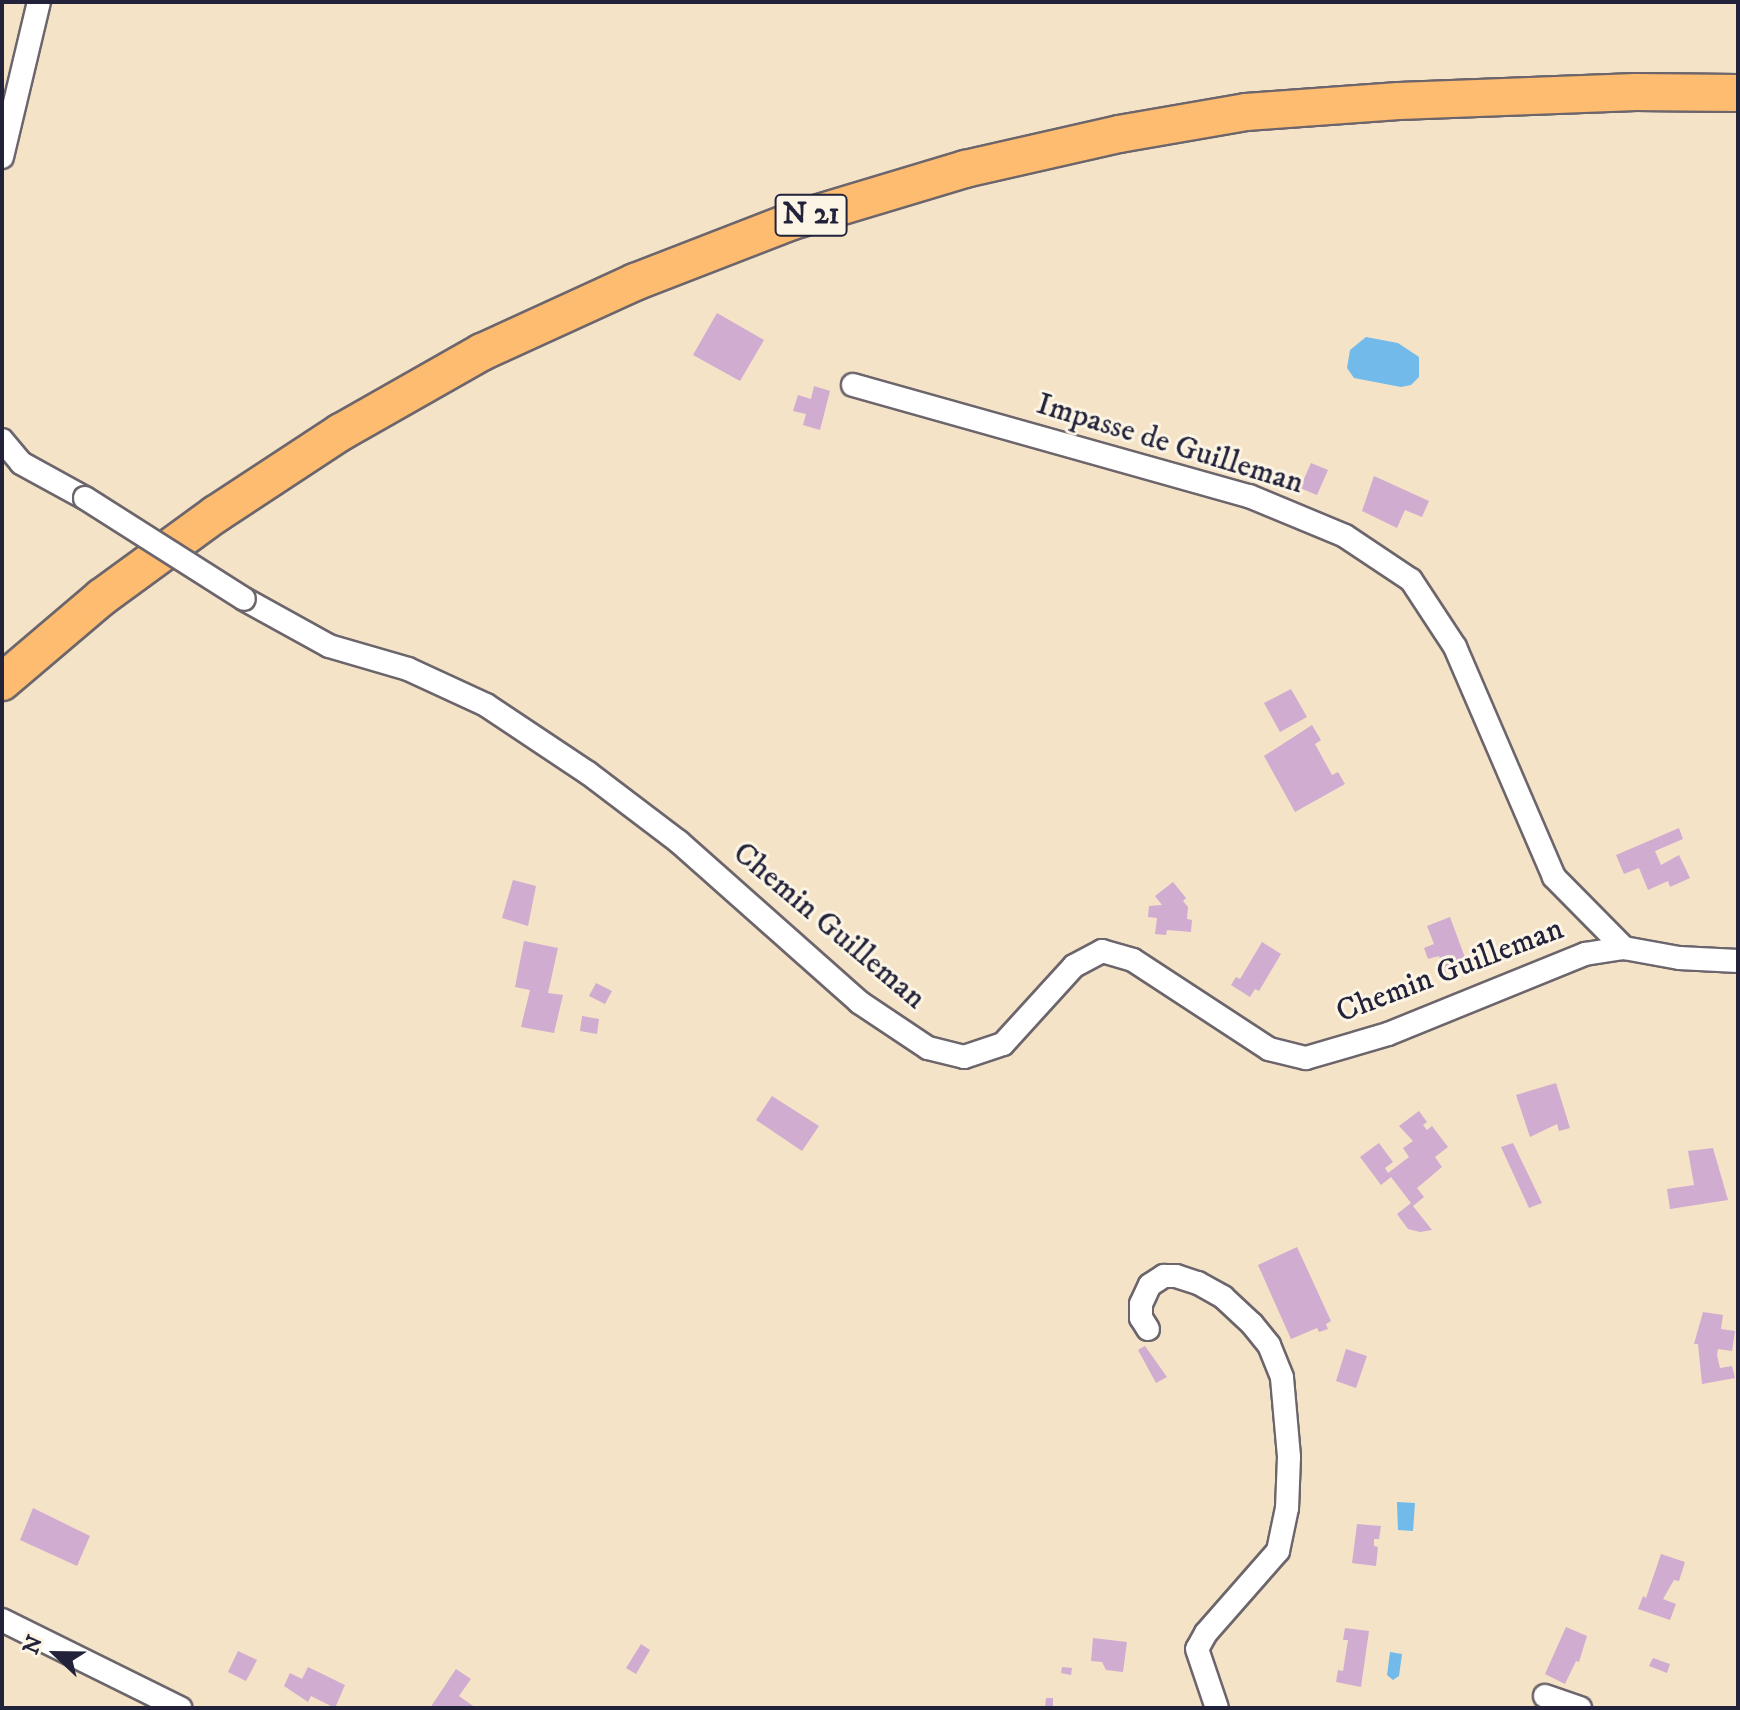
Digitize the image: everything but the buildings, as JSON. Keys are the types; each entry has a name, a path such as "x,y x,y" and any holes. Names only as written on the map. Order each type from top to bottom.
{"main road":[{"name":"N 21","path":"2,682 102,597 216,514 341,432 482,352 635,282 792,221 965,169 1119,134 1246,112 1399,101 1636,92 1738,93"}],"street":[{"path":"2,157 39,2"},
{"name":"Impasse de Guilleman","path":"853,385 1249,496 1345,536 1411,580 1455,647 1554,877 1624,948"},
{"name":"Chemin Guilleman","path":"2,440 21,463 85,498 244,599 329,646 408,669 486,705 588,773 679,842 859,1002 928,1048 964,1057 1003,1044 1074,966 1102,951 1133,960 1269,1049 1306,1058 1388,1034 1585,954 1624,948 1679,958 1738,961"},
{"path":"1148,1329 1141,1318 1141,1304 1150,1285 1164,1276 1176,1276 1198,1283 1223,1297 1252,1324 1269,1345 1282,1378 1289,1457 1287,1508 1278,1551 1206,1633 1197,1649 1217,1708"},
{"path":"2,1620 180,1708"},
{"path":"1545,1696 1580,1708"}],"water":[{"path":"1366,337 1398,343 1419,357 1419,377 1411,385 1401,387 1354,378 1347,368 1350,350"},
{"path":"1397,1502 1415,1503 1413,1531 1398,1530"},
{"path":"1390,1652 1402,1654 1399,1676 1393,1680 1387,1675"}]}
